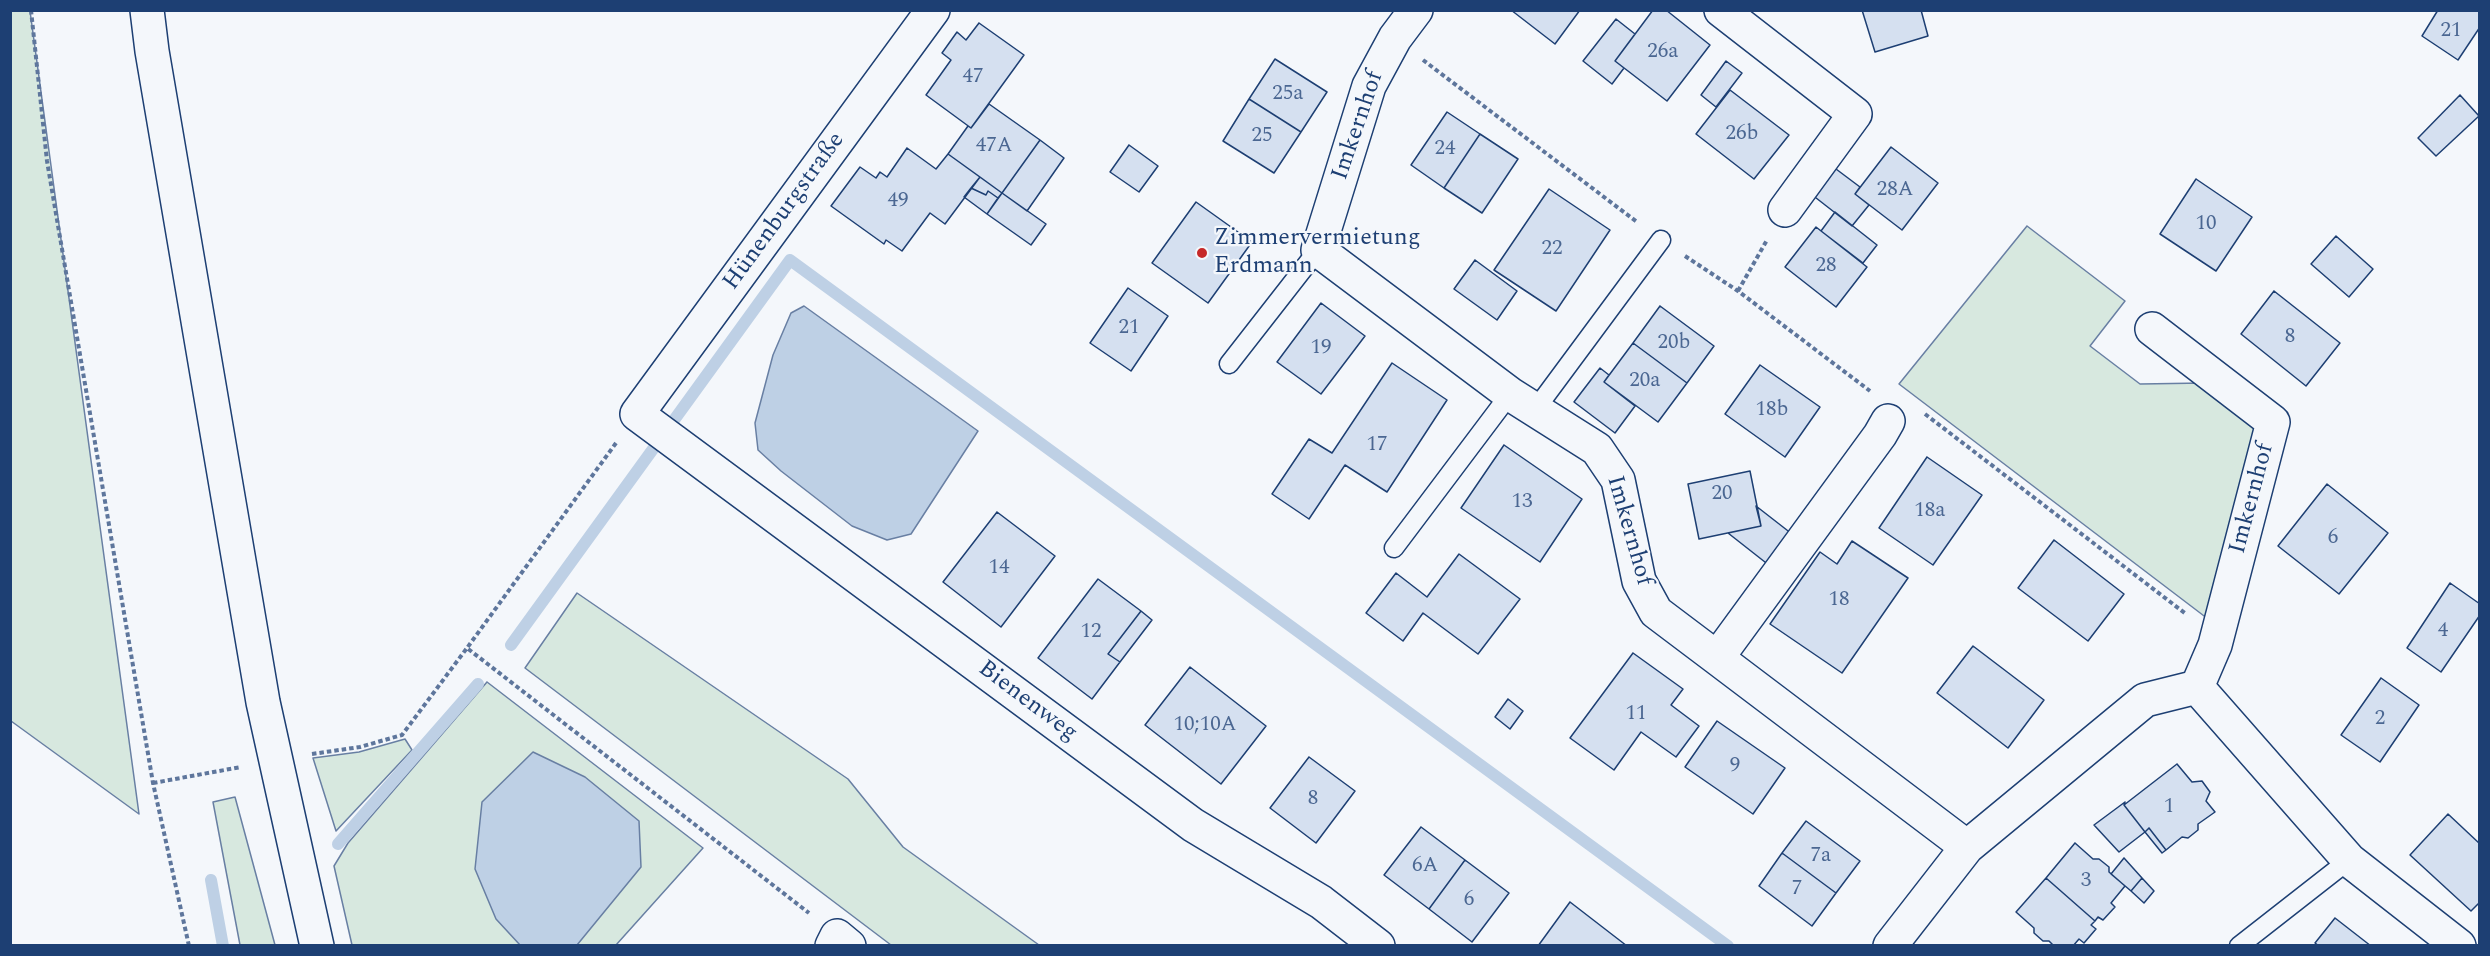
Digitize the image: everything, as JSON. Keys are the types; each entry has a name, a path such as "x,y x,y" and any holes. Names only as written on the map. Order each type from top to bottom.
{"street":[{"path":"147,10 152,51 261,691 290,831 317,945"},
{"name":"Hünenburgstraße","path":"644,419 933,10"},
{"name":"Imkernhof","path":"1416,10 1395,38 1369,86 1318,250 1523,402 1597,449 1618,480 1639,582 1656,612 1967,847"},
{"path":"1721,10 1856,114 1785,210"},
{"name":"Imkernhof","path":"2152,329 2273,422 2215,645 2197,687"},
{"path":"1716,658 1880,435 1883,409"},
{"name":"Bienenweg","path":"644,419 1192,825 1321,902 1378,945"},
{"path":"1890,945 1967,847 2145,700 2197,687 2349,860 2459,945"}],"lane":[{"path":"1394,548 1523,402 1661,240"},
{"name":"Imkernhof","path":"1229,364 1318,250"},
{"path":"2239,945 2349,860"}],"path":[{"path":"31,10 47,161 153,783 189,945"},
{"path":"1395,38 1661,240 1738,291 1883,409"},
{"path":"1738,291 1785,210"},
{"path":"1923,413 2204,628 2215,645"},
{"path":"304,755 360,747 402,735 644,419"},
{"path":"467,648 725,846 839,942"},
{"path":"153,783 247,766"}],"shaded area":[{"path":"30,10 139,814 11,721 10,11"},
{"path":"2027,226 2125,301 2090,346 2140,384 2204,383 2256,422 2212,622 1899,384"},
{"path":"577,593 848,779 903,847 1039,945 891,945 525,668"},
{"path":"487,682 703,848 616,945 352,945 334,866 348,843"},
{"path":"405,739 412,750 336,831 313,758 359,752"},
{"path":"235,797 275,945 240,945 213,802"}],"water":[{"path":"804,306 978,431 911,534 887,540 852,526 781,471 758,450 755,423 773,355 791,313"},
{"path":"533,752 585,777 639,821 641,867 577,945 520,945 496,919 475,869 482,802"}],"building":[{"path":"1511,10 1580,10 1555,44"},
{"path":"1653,10 1666,10 1710,45 1667,101 1615,61"},
{"path":"1862,10 1921,10 1928,36 1875,52"},
{"path":"2438,10 2480,10 2480,27 2458,60 2422,36"},
{"path":"1616,19 1635,34 1615,61 1624,68 1612,84 1583,61"},
{"path":"979,23 1024,55 971,128 926,95 951,60 942,53 957,32 966,40"},
{"path":"1275,59 1327,92 1301,132 1249,99"},
{"path":"1726,61 1742,73 1716,107 1701,95"},
{"path":"1730,90 1789,135 1754,179 1696,134"},
{"path":"2460,95 2479,116 2436,156 2418,138"},
{"path":"1249,99 1301,132 1274,173 1223,141"},
{"path":"989,104 1040,140 1002,193 948,154 968,126 971,128"},
{"path":"1447,112 1480,134 1444,188 1411,165"},
{"path":"1480,134 1518,159 1482,213 1444,188"},
{"path":"1040,140 1064,158 1027,211 1002,193"},
{"path":"1129,145 1158,166 1139,192 1110,172"},
{"path":"1891,147 1938,183 1902,230 1855,194"},
{"path":"907,148 936,169 948,154 980,177 945,224 930,213 902,251 886,240 884,244 831,206 860,167 876,178 880,172 887,177"},
{"path":"1832,166 1860,187 1855,194 1869,205 1852,226 1811,194"},
{"path":"980,177 1002,193 998,198 988,191 986,195 971,188"},
{"path":"2196,179 2252,217 2216,271 2160,234"},
{"path":"971,188 986,195 988,191 998,198 987,214 964,197"},
{"path":"1549,189 1610,230 1556,311 1494,270"},
{"path":"1002,193 1046,224 1031,245 987,214"},
{"name":"Zimmervermietung Erdmann","path":"1196,202 1252,242 1208,303 1152,263"},
{"path":"1835,212 1877,245 1863,263 1821,231"},
{"path":"1816,227 1867,267 1836,307 1785,267"},
{"path":"2336,236 2373,269 2349,297 2311,264"},
{"path":"1475,260 1517,291 1497,320 1454,289"},
{"path":"1128,288 1168,316 1131,371 1090,343"},
{"path":"2274,291 2340,343 2306,386 2241,334"},
{"path":"1321,303 1365,336 1321,394 1277,362"},
{"path":"1660,306 1714,346 1687,383 1633,343"},
{"path":"1633,343 1687,383 1658,422 1604,382"},
{"path":"1392,363 1447,400 1387,492 1345,465 1309,519 1272,494 1309,439 1332,453"},
{"path":"1760,365 1820,407 1785,457 1725,414"},
{"path":"1600,368 1609,375 1604,382 1635,406 1615,433 1574,402"},
{"path":"1504,445 1582,499 1540,562 1461,508"},
{"path":"1927,457 1982,495 1933,565 1879,528"},
{"path":"1750,471 1761,526 1699,539 1688,484"},
{"path":"2327,484 2388,533 2339,594 2278,546"},
{"path":"1756,506 1792,534 1770,566 1728,533 1761,526"},
{"path":"997,512 1055,556 1001,627 943,582"},
{"path":"2054,540 2124,594 2088,641 2018,588"},
{"path":"1852,541 1908,578 1842,673 1770,624 1820,552 1837,564"},
{"path":"1459,554 1520,599 1478,654 1423,613 1403,641 1366,613 1396,573 1427,597"},
{"path":"1098,579 1141,611 1108,654 1120,662 1092,699 1038,658"},
{"path":"2450,583 2480,604 2480,615 2441,672 2407,648"},
{"path":"1141,611 1152,620 1120,662 1108,654"},
{"path":"1973,646 2044,700 2008,748 1937,693"},
{"path":"1633,653 1683,689 1671,705 1699,726 1676,757 1641,732 1614,770 1570,738"},
{"path":"1190,667 1266,726 1221,784 1145,725"},
{"path":"2381,678 2419,705 2380,762 2341,735"},
{"path":"1508,699 1523,711 1510,729 1495,717"},
{"path":"1717,721 1785,768 1753,814 1685,767"},
{"path":"1309,757 1355,791 1316,843 1270,808"},
{"path":"2177,764 2192,782 2202,781 2210,792 2206,801 2215,812 2198,824 2198,830 2188,838 2182,837 2166,850 2149,828 2145,832 2124,805"},
{"path":"2125,802 2124,805 2145,832 2119,852 2094,825"},
{"path":"2448,814 2480,844 2480,902 2471,911 2410,855"},
{"path":"1806,821 1860,861 1836,893 1782,853"},
{"path":"1421,827 1465,860 1429,909 1384,875"},
{"path":"2149,828 2166,850 2162,853 2145,832"},
{"path":"2075,843 2093,859 2099,859 2109,867 2109,872 2125,886 2111,903 2115,907 2103,920 2098,917 2095,921 2046,878"},
{"path":"1782,853 1836,893 1812,926 1759,886"},
{"path":"2124,858 2142,878 2131,891 2111,874"},
{"path":"1465,860 1509,893 1472,942 1429,909"},
{"path":"2046,878 2095,921 2091,925 2096,929 2084,943 2079,939 2073,946 2054,946 2049,941 2043,941 2034,933 2034,928 2016,912"},
{"path":"2142,878 2154,891 2144,903 2131,891"},
{"path":"1570,902 1627,946 1538,946"},
{"path":"2335,918 2371,946 2319,946 2315,943"}],"waterway":[{"path":"511,645 790,260 1728,946"},
{"path":"338,844 478,684"},
{"path":"211,880 223,946"}],"place":[{"name":"Zimmervermietung Erdmann","path":"1202,253"}]}
